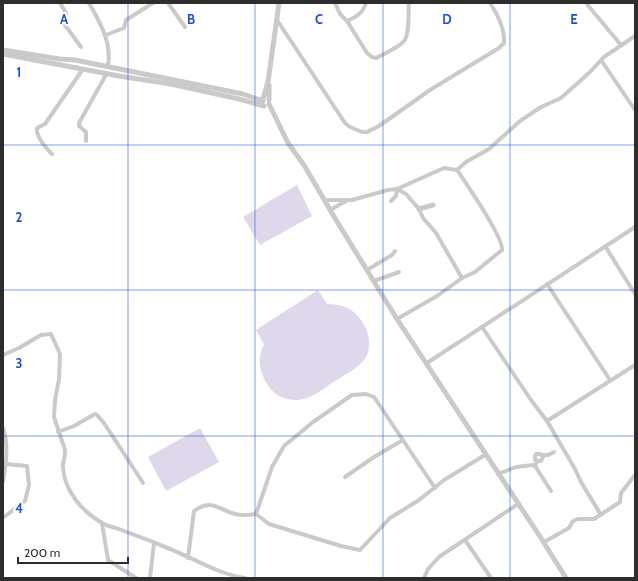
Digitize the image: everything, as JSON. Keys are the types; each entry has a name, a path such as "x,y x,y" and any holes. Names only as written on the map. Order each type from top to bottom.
{"street":[{"path":"60,3 66,13 65,26 81,47"},
{"path":"89,3 106,35 110,55 108,66"},
{"path":"106,35 124,28 126,20 153,3"},
{"path":"168,3 185,27"},
{"path":"279,3 266,102 288,143 304,165 397,319 544,542 566,578"},
{"path":"335,3 340,14 347,21 367,53 376,58 401,44 405,38 408,24 409,3"},
{"path":"347,21 361,13 365,8 366,3"},
{"path":"277,20 345,123 356,130 367,132 379,126 430,90 499,48 504,43 504,35 500,22 490,3"},
{"path":"586,3 620,45"},
{"path":"457,170 466,162 489,149 525,117 541,107 561,98 601,60 620,45 635,36"},
{"path":"3,50 108,66 243,94 266,102"},
{"path":"3,54 178,86 245,100 266,102"},
{"path":"601,60 635,110"},
{"path":"52,154 43,144 36,131 37,128 45,124 83,69"},
{"path":"86,141 86,132 79,126 79,123 107,73"},
{"path":"324,200 352,200 397,189 444,168 457,170 475,196 503,245 502,250 475,272 462,278 437,296 397,319"},
{"path":"391,201 396,196 397,189"},
{"path":"397,189 406,194 419,209 423,218 436,232 462,278"},
{"path":"330,210 346,200"},
{"path":"419,209 433,205"},
{"path":"427,363 635,227"},
{"path":"605,246 635,294"},
{"path":"367,270 392,255 395,251"},
{"path":"374,281 399,272"},
{"path":"547,284 610,380"},
{"path":"482,327 546,421 575,469 580,482 601,515"},
{"path":"3,356 41,335 51,334 60,354 59,379 55,400 54,417 65,450 62,465 68,489 74,499 83,508 102,523 166,547 210,568 236,577 246,578"},
{"path":"546,421 635,365"},
{"path":"256,514 272,467 284,446 352,394 366,394 374,397 435,488"},
{"path":"58,432 74,426 95,414 97,415 104,423 143,483"},
{"path":"3,428 6,441 6,464 3,482"},
{"path":"345,477 374,457 403,440"},
{"path":"498,474 516,467 536,463 541,461 543,457 542,455 548,455 554,452"},
{"path":"256,514 269,524 341,546 360,550 390,518 419,500 444,480 486,455"},
{"path":"536,463 551,491"},
{"path":"3,516 4,517 25,502 29,485 27,466 6,464"},
{"path":"544,542 569,528 573,521 594,519 620,502 622,493 635,475"},
{"path":"424,578 432,564 439,557 518,504"},
{"path":"188,558 194,511 203,505 213,505 235,514 248,516 256,514"},
{"path":"102,523 108,560 136,578"},
{"path":"465,540 491,578"},
{"path":"150,578 154,543"}],"shaded area":[{"path":"297,185 312,216 260,245 243,217"},
{"path":"318,290 327,304 346,308 358,316 368,333 368,352 363,361 356,368 316,394 297,400 286,399 275,393 264,379 260,364 260,355 264,344 256,330"},
{"path":"200,428 219,462 166,491 148,457"}]}
